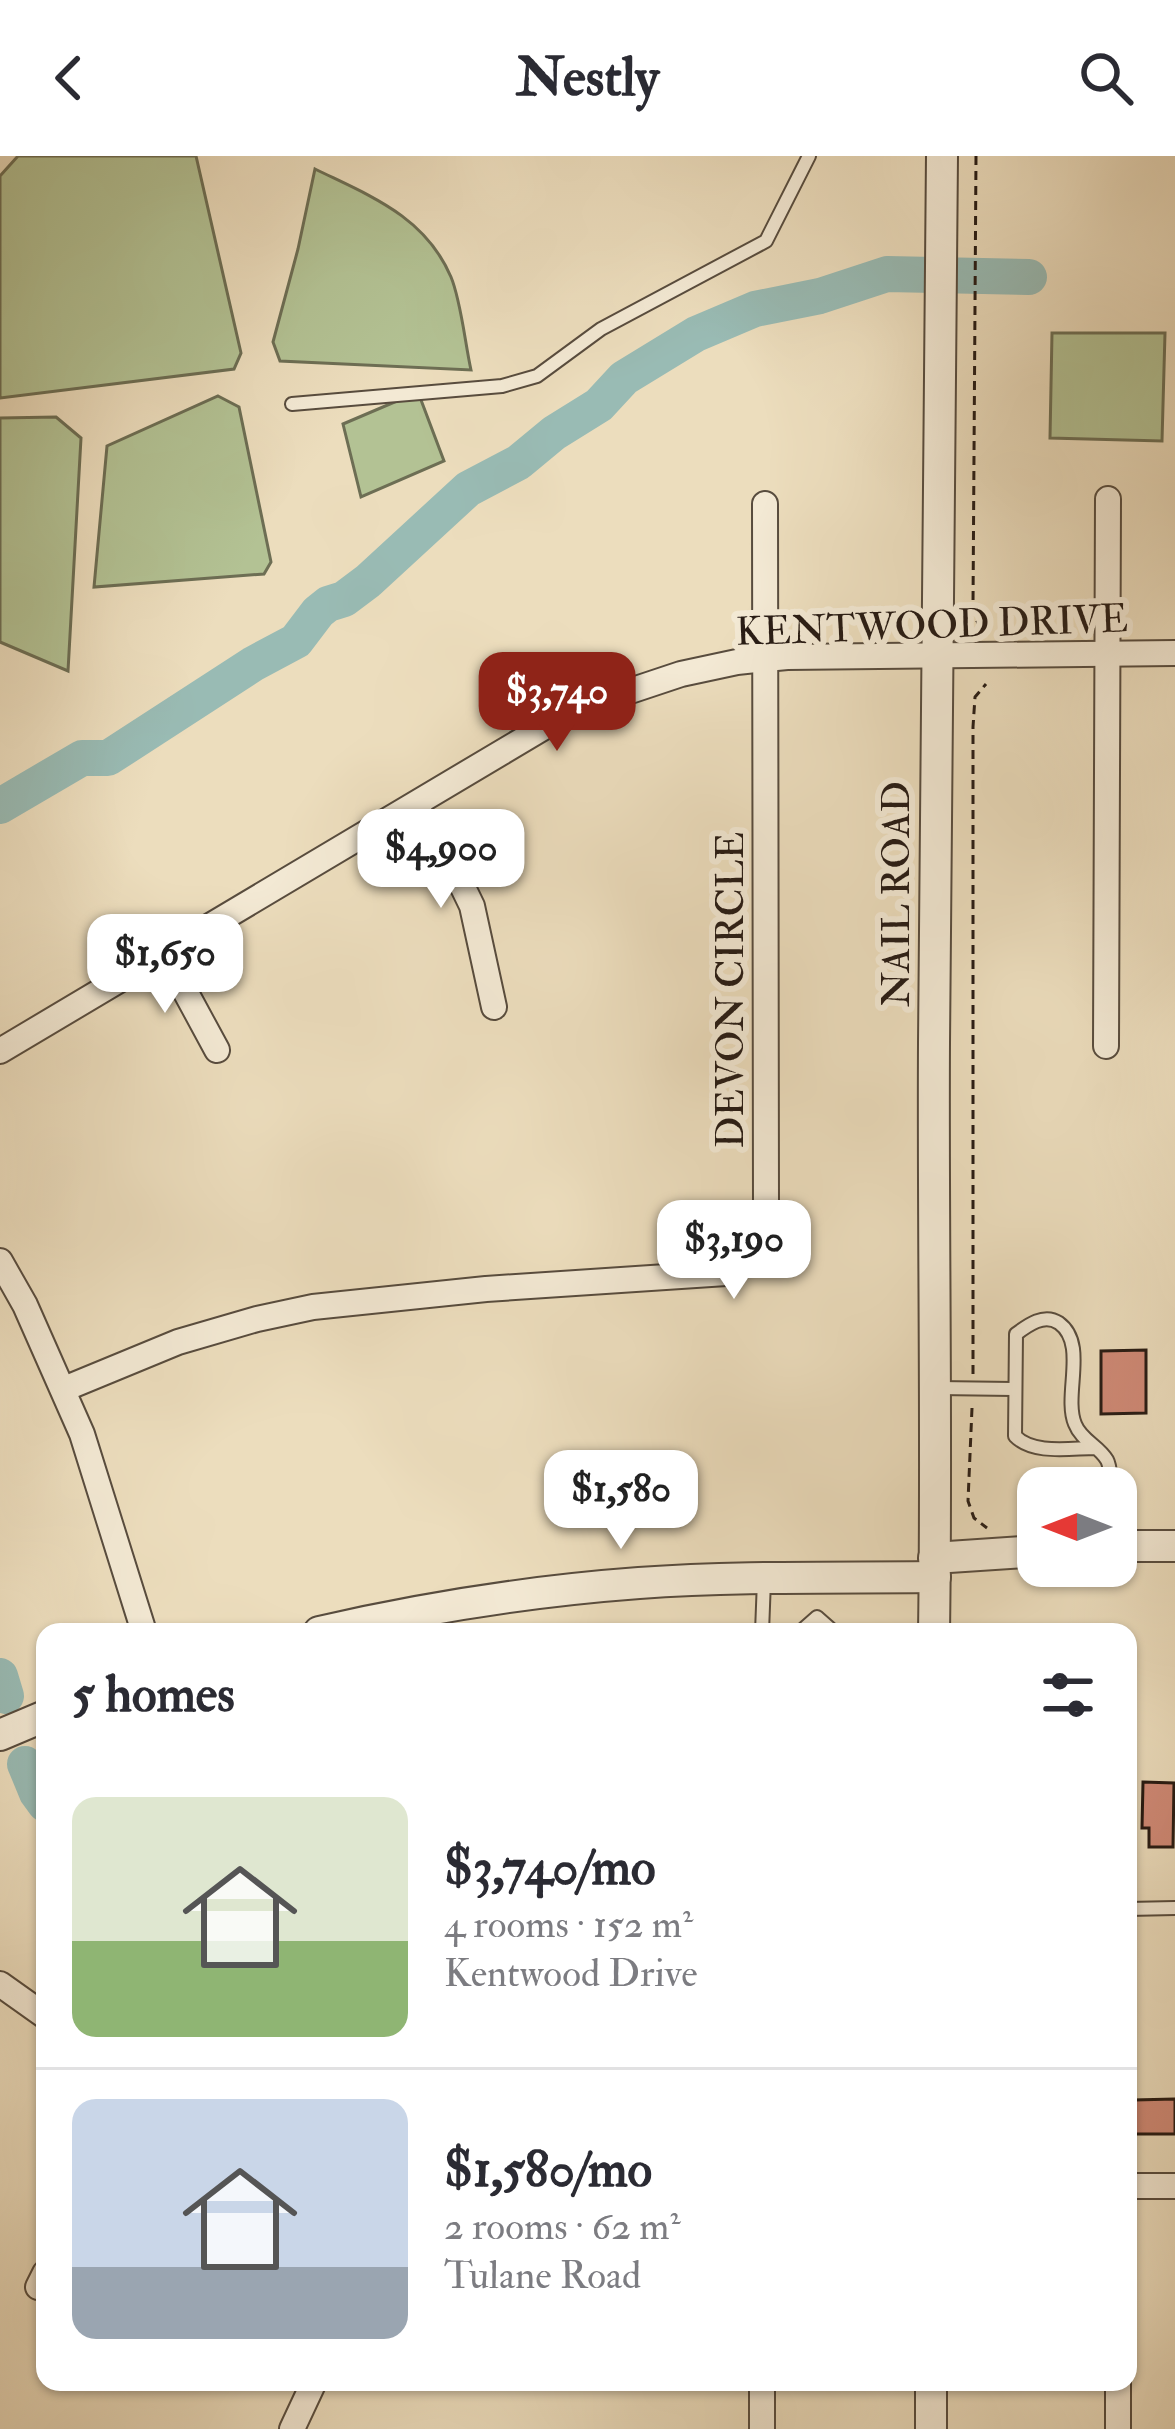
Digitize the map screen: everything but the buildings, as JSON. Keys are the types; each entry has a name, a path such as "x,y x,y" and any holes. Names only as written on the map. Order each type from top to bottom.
{"street":[{"name":"NAIL ROAD","path":"934,1623 935,656 942,156"},
{"path":"1106,1046 1108,500"},
{"name":"DEVON CIRCLE","path":"64,1389 178,1342 313,1307 463,1291 726,1273 752,1259 761,1241 766,1207 765,504"},
{"name":"KENTWOOD DRIVE","path":"0,1051 522,739 606,698 681,674 765,658 1175,653"},
{"path":"415,805 472,906 494,1006"},
{"path":"165,954 217,1050"},
{"path":"0,1262 25,1304 82,1434 141,1623"},
{"path":"364,1623 443,1607 638,1583 935,1568 1017,1543"},
{"path":"1137,1546 1175,1546"},
{"path":"0,1735 36,1720"},
{"path":"0,1984 36,2009"},
{"path":"1137,2186 1175,2186"},
{"path":"292,2429 310,2391"},
{"path":"762,2391 762,2429"},
{"path":"931,2391 931,2429"},
{"path":"1118,2391 1118,2429"}],"lane":[{"path":"292,404 502,386 537,376 601,328 766,241 809,156"},
{"path":"1095,1448 1044,1448 1023,1444 1015,1436 1016,1334 1032,1322 1051,1319 1064,1326 1073,1343 1073,1421 1108,1461 1109,1467"},
{"path":"937,1388 1013,1389"},
{"path":"762,1623 764,1578"},
{"path":"1137,1909 1175,1908"}],"path":[{"path":"976,156 973,604 979,626 994,633"},
{"path":"986,684 975,697 973,727 973,1388 968,1501 974,1518 997,1531"}],"green space":[{"path":"18,156 196,156 241,353 234,369 0,398 0,176"},
{"path":"315,169 394,210 427,238 451,277 471,370 280,361 273,342"},
{"path":"1052,333 1165,333 1162,441 1050,438"},
{"path":"418,392 444,461 361,497 343,424"},
{"path":"218,396 239,407 271,562 264,574 94,587 107,446"},
{"path":"56,417 81,438 68,671 0,642 0,418"}],"waterway":[{"path":"0,806 82,758 108,758 296,641 318,612 368,581 468,489 519,462 599,405 624,378 696,334 755,309 820,296 887,274 1029,277"},
{"path":"0,1676 6,1696"},
{"path":"25,1764 36,1791"}]}
